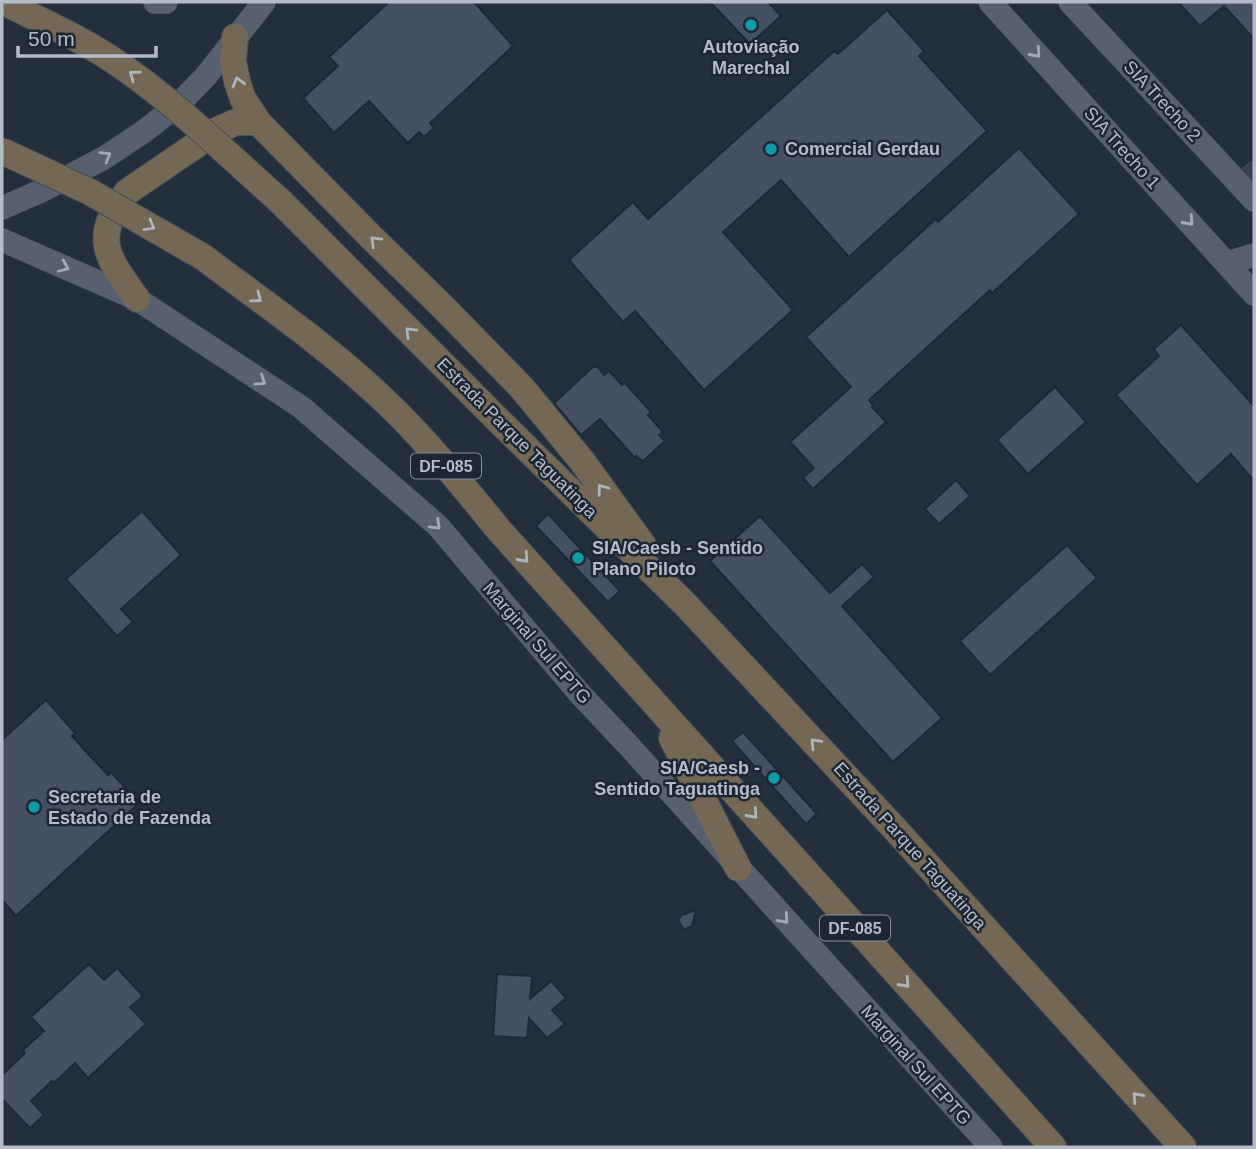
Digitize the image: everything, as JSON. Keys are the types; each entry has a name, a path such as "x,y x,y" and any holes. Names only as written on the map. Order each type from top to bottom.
{"highway":[{"name":"Estrada Parque Taguatinga","path":"6,3 122,66 160,94 279,200 685,604 895,828 1183,1147"},
{"path":"235,37 233,61 237,81 243,99 258,122 522,388 582,461 685,604"},
{"path":"137,299 113,266 107,246 111,217 120,201 127,192 218,130 236,122 258,122"},
{"name":"DF-085","path":"2,151 90,192 202,257 338,360 386,402 430,446 499,530 1053,1147"},
{"path":"658,708 738,868"}],"main road":[{"path":"155,2 166,2"},
{"path":"2,208 104,158 178,105 206,76 263,2"},
{"name":"SIA Trecho 1","path":"990,2 1254,294"},
{"name":"SIA Trecho 2","path":"1070,2 1249,185"},
{"name":"Marginal Sul EPTG","path":"2,240 137,299 301,407 438,526 580,694 991,1147"},
{"path":"1227,263 1254,255"}],"building":[{"path":"389,2 474,2 513,46 430,123 434,128 424,137 419,132 408,143 369,101 334,133 303,98 338,66 329,57"},
{"name":"Autoviação Marechal","path":"710,2 768,2 781,16 750,44"},
{"path":"1178,2 1254,2 1254,39 1224,6 1200,26"},
{"path":"887,10 924,51 919,56 987,131 849,257 781,180 723,232 793,310 704,390 635,311 623,322 569,260 633,202 648,219 834,51 838,54"},
{"path":"1019,148 1079,214 992,293 990,290 869,400 886,422 813,489 803,478 814,468 790,442 851,387 806,337"},
{"path":"1181,325 1254,406 1254,481 1231,454 1197,485 1116,395 1159,356 1154,349"},
{"path":"594,366 604,375 609,371 622,385 625,383 651,412 648,415 663,432 659,435 665,441 643,461 636,456 635,458 600,419 581,435 554,403"},
{"path":"1055,387 1086,422 1028,474 997,440"},
{"path":"956,480 970,496 939,524 925,509"},
{"path":"142,511 181,555 121,609 133,622 117,636 66,579"},
{"name":"SIA/Caesb - Sentido Plano Piloto","path":"548,514 620,591 608,602 536,526"},
{"path":"760,516 830,593 862,564 874,577 842,606 942,718 893,762 710,561"},
{"path":"1067,545 1097,578 990,675 960,641"},
{"name":"Secretaria de Estado de Fazenda","path":"46,700 75,733 72,736 89,755 108,775 111,772 139,803 16,916 2,900 2,740"},
{"name":"SIA/Caesb - Sentido Taguatinga","path":"743,732 817,814 806,824 732,741"},
{"path":"696,910 692,926 684,930 678,920 682,915"},
{"path":"89,964 104,980 117,968 143,996 130,1007 146,1024 88,1078 75,1063 54,1083 52,1081 31,1101 44,1115 30,1128 2,1099 2,1075 44,1031 31,1017"},
{"path":"497,974 532,976 530,999 551,981 566,998 552,1010 565,1024 547,1038 529,1018 527,1038 493,1036"}],"place":[{"name":"Autoviação Marechal","path":"751,25"},
{"name":"Comercial Gerdau","path":"771,149"},
{"name":"SIA/Caesb - Sentido Plano Piloto","path":"578,558"},
{"name":"SIA/Caesb - Sentido Taguatinga","path":"774,778"},
{"name":"Secretaria de Estado de Fazenda","path":"34,807"}]}
